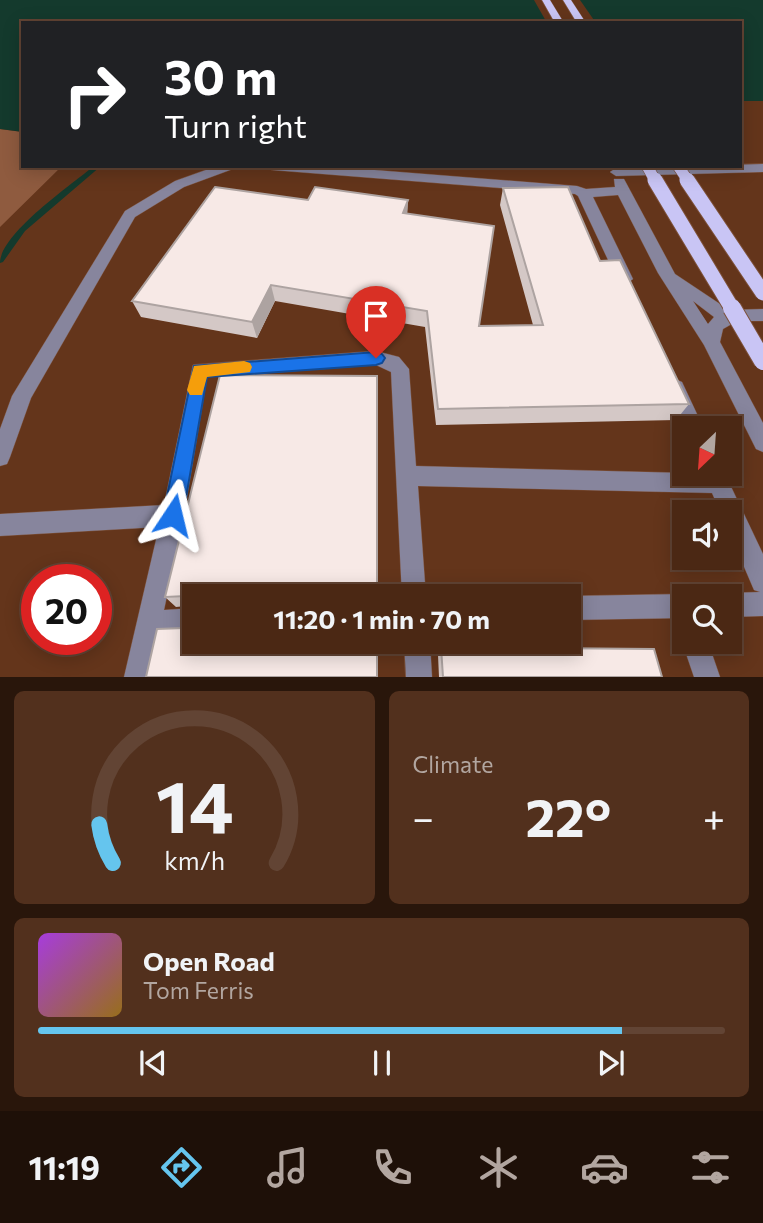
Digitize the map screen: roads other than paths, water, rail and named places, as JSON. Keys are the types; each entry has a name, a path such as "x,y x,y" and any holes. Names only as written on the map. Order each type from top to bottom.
{"main road":[{"path":"546,0 559,21"},
{"path":"567,0 581,21"},
{"path":"648,168 763,361"},
{"path":"679,168 763,293"}],"street":[{"path":"0,457 22,396 130,214 150,199 188,181 228,168"},
{"path":"295,168 625,197"},
{"path":"763,168 615,169 625,197 666,273 711,342 763,443"},
{"path":"584,193 631,292"},
{"path":"666,273 726,317"},
{"path":"711,342 714,327 726,317 737,314 763,315"},
{"path":"137,677 173,515 200,370 376,358 393,362 400,369 413,584"},
{"path":"671,379 688,416"},
{"path":"407,476 672,479"},
{"path":"719,486 763,581"},
{"path":"0,526 173,515"},
{"path":"742,605 763,604"},
{"path":"581,608 672,608"},
{"path":"150,623 182,622"},
{"path":"418,654 419,677"},
{"path":"699,654 707,677"}],"waterway":[{"path":"0,260 22,229 96,168"}]}
